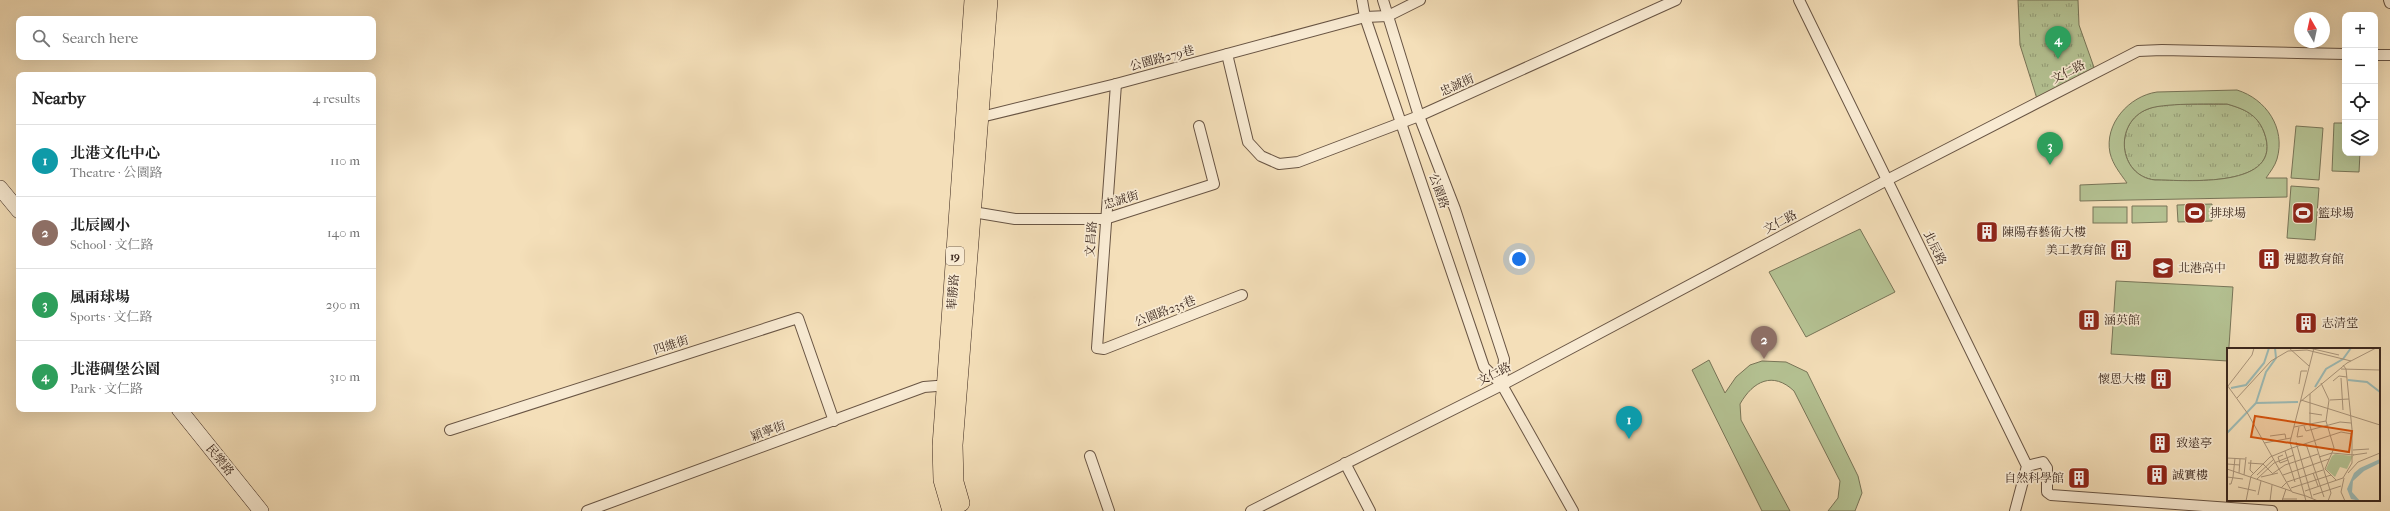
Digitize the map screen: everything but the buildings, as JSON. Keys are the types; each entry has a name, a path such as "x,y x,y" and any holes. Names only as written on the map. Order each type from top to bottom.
{"main road":[{"name":"華勝路","path":"951,511 942,480 941,446 954,386 973,212 972,117 974,0"},
{"name":"華勝路","path":"963,511 955,482 954,386 972,117 989,0"},
{"path":"0,188 16,207"},
{"name":"民樂路","path":"181,412 261,511"}],"street":[{"name":"公園路","path":"1362,0 1365,17 1484,367 1502,385 1573,511"},
{"name":"公園路","path":"1383,0 1419,116 1455,209 1504,358 1502,385"},
{"path":"1388,16 1420,0"},
{"name":"忠誠街","path":"1226,54 1248,142 1261,156 1279,164 1298,162 1419,116 1676,0"},
{"name":"北辰路","path":"1799,0 2027,466"},
{"name":"公園路279巷","path":"972,117 1116,84 1365,17 1388,16"},
{"name":"文仁路","path":"1251,511 1502,385 1887,180 2138,51 2162,50 2342,54"},
{"path":"2378,55 2390,55"},
{"name":"文昌路","path":"1097,348 1105,219 1116,84"},
{"name":"忠誠街","path":"973,212 1014,219 1105,219 1214,184 1199,126"},
{"name":"公園路235巷","path":"1097,348 1104,349 1242,295"},
{"name":"四維街","path":"450,430 798,318 834,420"},
{"name":"穎寧街","path":"587,511 924,387 954,386"},
{"path":"1090,456 1109,511"},
{"path":"2015,511 2027,466 2043,462 2047,468 2047,492 2051,495 2272,511"},
{"path":"1345,463 1370,511"}],"green space":[{"path":"2018,0 2078,0 2079,25 2096,73 2038,102 2020,45"},
{"path":"2237,90 2257,100 2271,116 2279,136 2277,159 2274,167 2266,178 2287,178 2287,197 2080,201 2080,185 2127,183 2111,157 2109,142 2111,132 2115,122 2128,105 2137,99 2157,92","holes":["2186,104 2227,104 2244,110 2254,117 2264,132 2267,151 2260,164 2247,173 2229,178 2208,180 2155,180 2143,176 2133,169 2127,159 2124,148 2125,136 2129,125 2137,116 2148,109"]},
{"path":"2227,104 2249,113 2258,121 2264,132 2267,151 2260,164 2247,173 2229,178 2208,180 2155,180 2143,176 2133,169 2127,159 2124,148 2125,136 2129,125 2137,116 2148,109 2164,105"},
{"name":"籃球場","path":"2334,123 2342,123 2342,156 2360,156 2359,172 2332,171"},
{"name":"籃球場","path":"2296,126 2323,128 2319,180 2291,178"},
{"name":"籃球場","path":"2291,186 2319,188 2315,240 2287,238"},
{"name":"排球場","path":"2212,204 2212,221 2178,222 2177,205"},
{"path":"2132,206 2167,206 2167,222 2132,223"},
{"path":"2093,207 2127,207 2127,223 2093,223"},
{"path":"1860,229 1895,292 1806,337 1769,272"},
{"path":"2116,281 2233,287 2227,361 2111,354"},
{"path":"1709,360 1725,393 1736,377 1750,365 1762,361 1786,362 1807,372 1858,476 1862,493 1855,511 1828,511 1838,498 1840,481 1794,391 1779,381 1771,380 1764,381 1751,389 1740,404 1741,420 1790,511 1762,511 1692,370"}],"place":[{"name":"北港碉堡公園","path":"2058,59"},
{"name":"風雨球場","path":"2050,165"},
{"name":"排球場","path":"2195,213"},
{"name":"籃球場","path":"2303,213"},
{"name":"陳陽春藝術大樓","path":"1987,232"},
{"name":"美工教育館","path":"2121,250"},
{"name":"視聽教育館","path":"2269,259"},
{"name":"北港高中","path":"2163,268"},
{"name":"涵英館","path":"2089,320"},
{"name":"志清堂","path":"2306,323"},
{"name":"北辰國小","path":"1764,359"},
{"name":"懷恩大樓","path":"2161,379"},
{"name":"北港文化中心","path":"1629,439"},
{"name":"致遠亭","path":"2160,443"},
{"name":"誠實樓","path":"2157,475"},
{"name":"自然科學館","path":"2079,478"}]}
